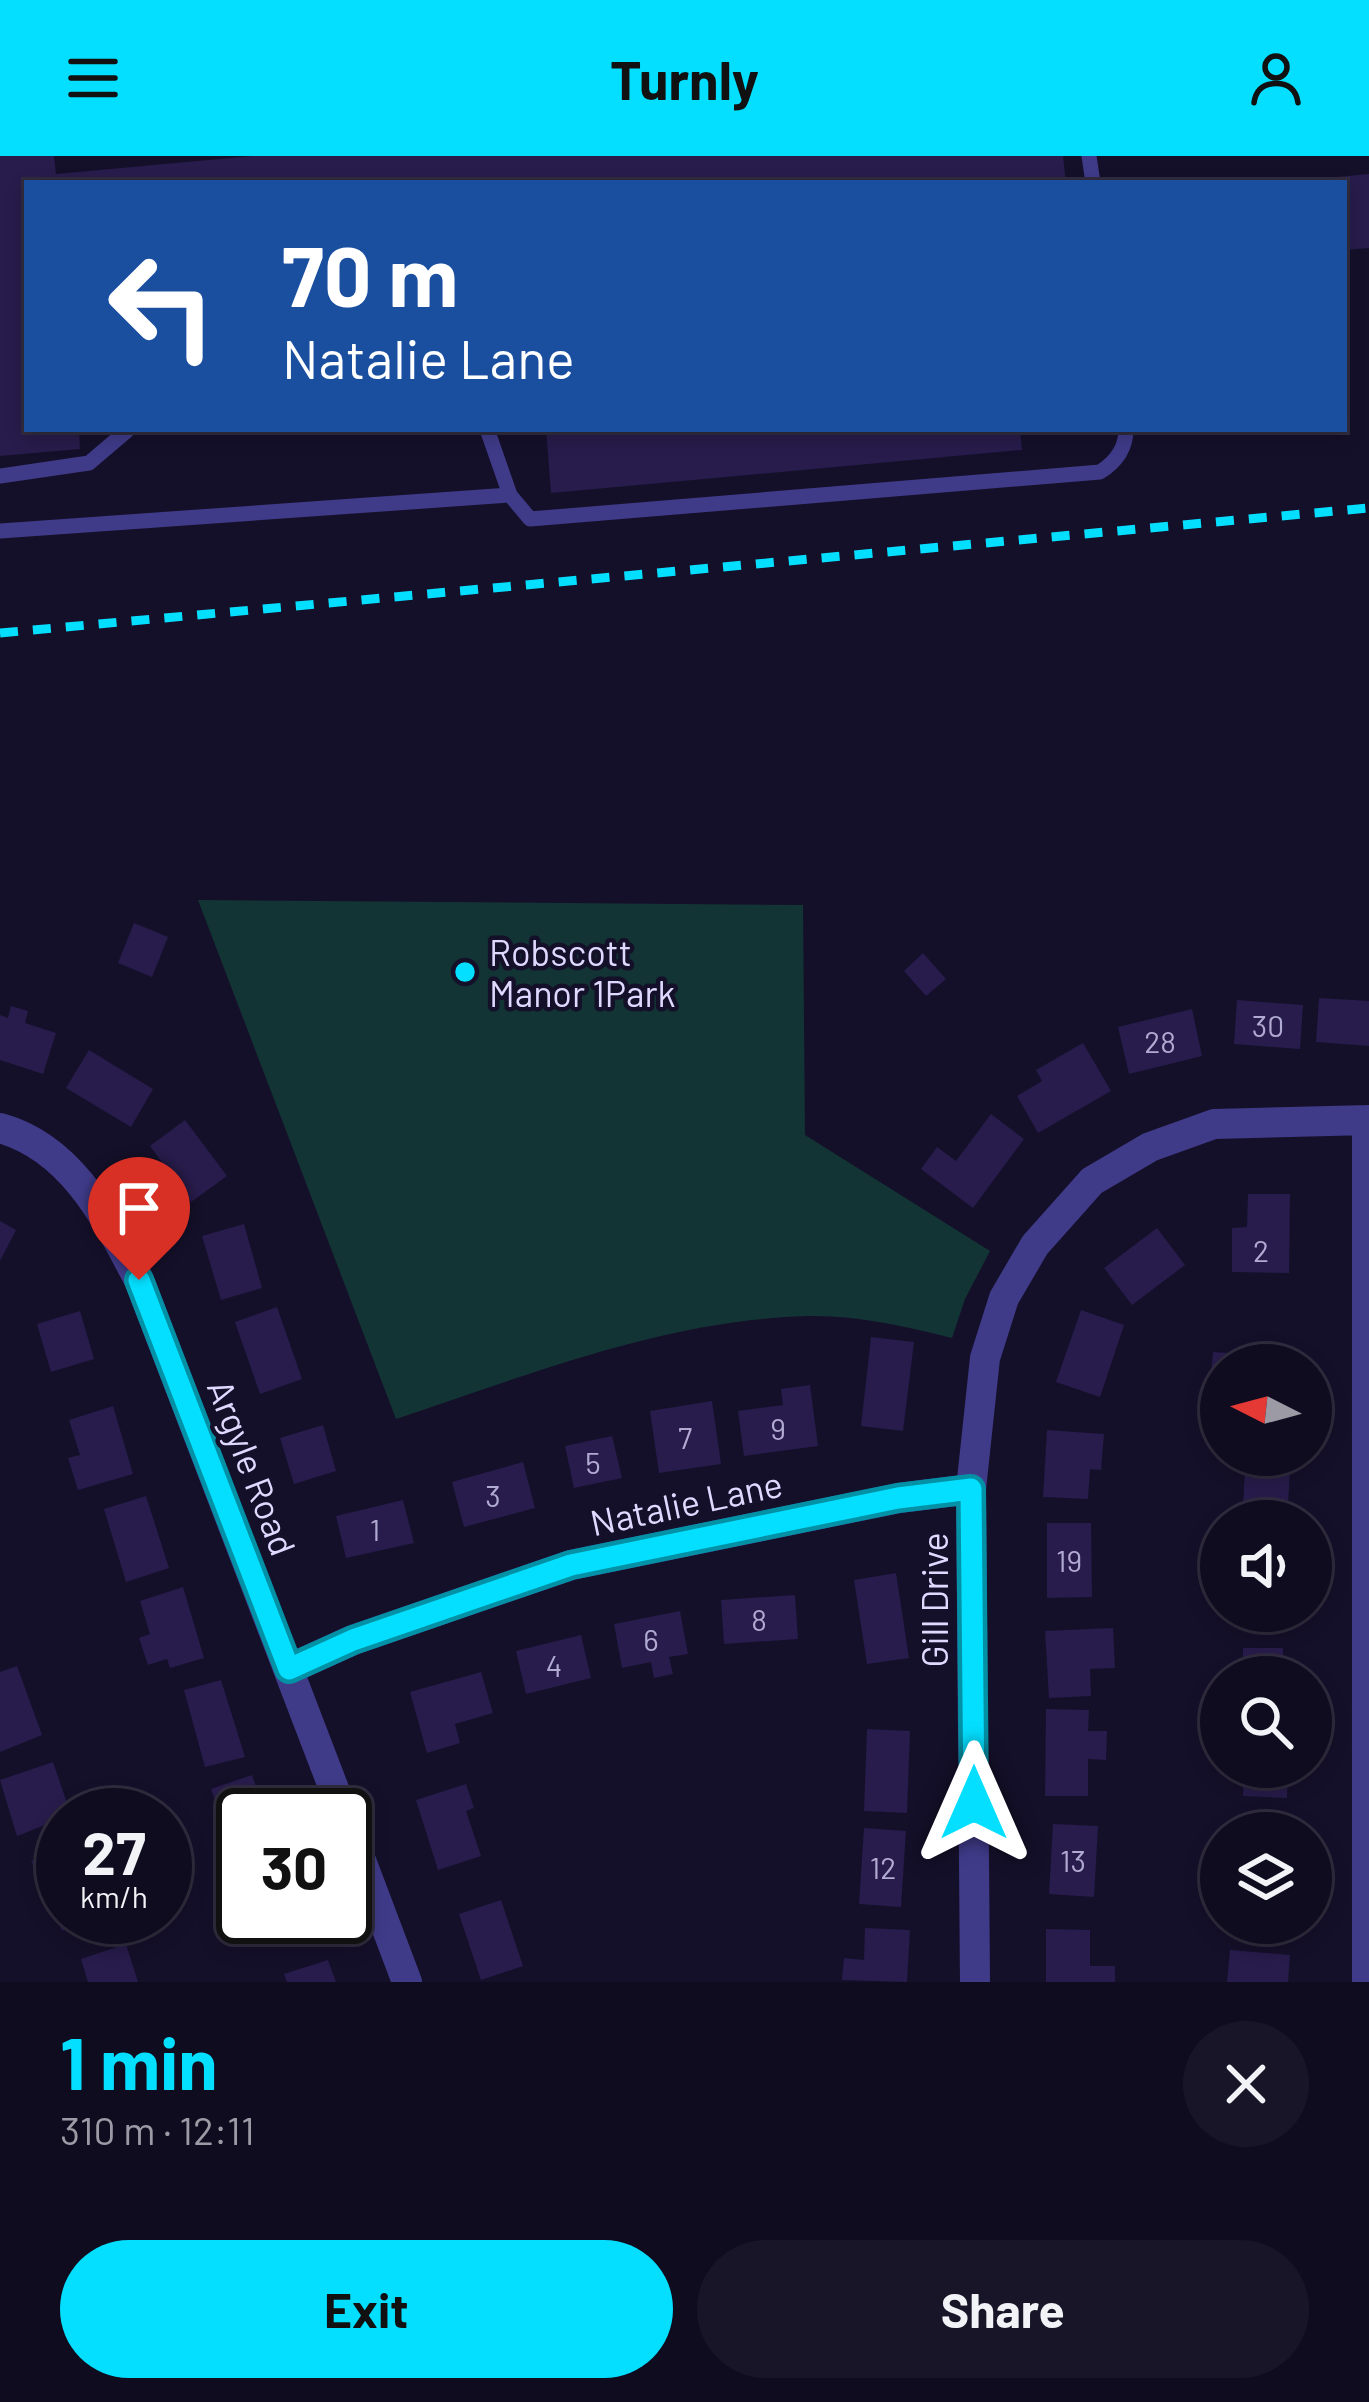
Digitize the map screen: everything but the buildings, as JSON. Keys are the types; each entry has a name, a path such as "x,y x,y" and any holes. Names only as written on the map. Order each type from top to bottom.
{"street":[{"name":"Gill Drive","path":"975,1982 971,1489 985,1358 1004,1298 1035,1245 1092,1181 1150,1147 1214,1124 1368,1120"},
{"path":"1366,1982 1368,1120"},
{"name":"Argyle Road","path":"0,1127 66,1162 139,1280 334,1788"},
{"name":"Natalie Lane","path":"289,1669 353,1640 571,1565 898,1498 971,1489"},
{"name":"Argyle Road","path":"372,1890 407,1982"}],"lane":[{"path":"0,476 88,464 125,432"},
{"path":"488,432 510,495 530,519 1100,472 1114,463 1126,432"},
{"path":"0,531 510,495"}],"green space":[{"path":"198,900 803,905 805,1135 990,1251 965,1299 952,1338 844,1317 754,1320 598,1352 396,1419"}],"railway":[{"path":"0,633 1369,508"}],"place":[{"name":"Robscott Manor 1Park","path":"465,972"}],"route":[{"path":"139,1280 289,1669 353,1640 571,1565 898,1498 971,1489 974,1803"}]}
